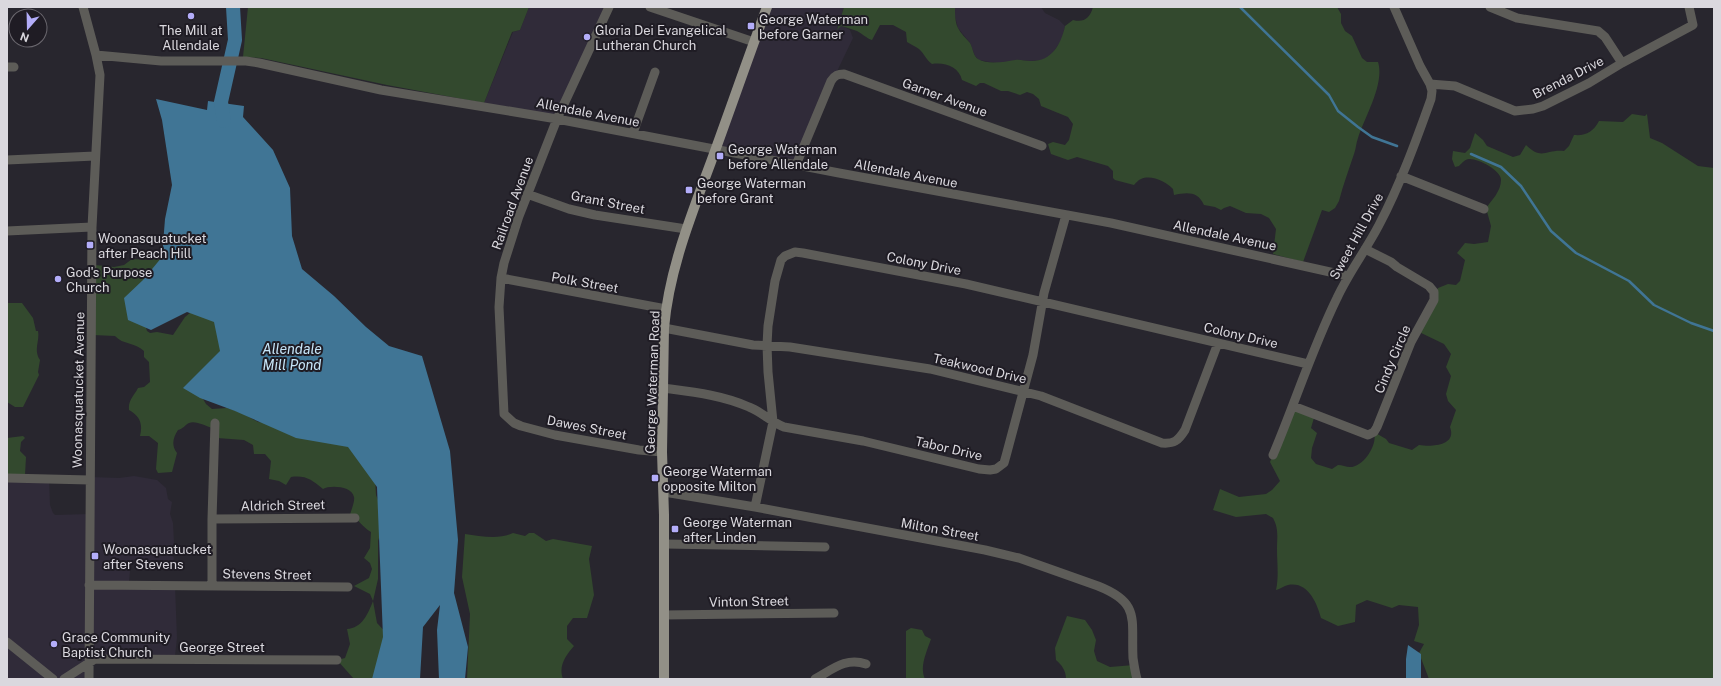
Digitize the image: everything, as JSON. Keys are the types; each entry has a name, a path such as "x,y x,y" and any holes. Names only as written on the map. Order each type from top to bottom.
{"main road":[{"name":"George Waterman Road","path":"664,679 664,492 662,452 664,328 666,309 674,270 686,229 767,7"}],"street":[{"name":"Woonasquatucket Avenue","path":"83,7 100,75 92,226 89,679"},
{"name":"Railroad Avenue","path":"509,419 504,414 503,407 499,307 501,278 508,250 527,194 557,119 609,7"},
{"path":"650,7 754,42"},
{"path":"1394,7 1420,66 1430,84"},
{"path":"1490,7 1523,19 1598,31 1605,37 1622,63"},
{"name":"Brenda Drive","path":"1430,84 1455,86 1515,111 1526,111 1543,106 1589,83 1622,63 1693,25 1689,7"},
{"name":"Allendale Avenue","path":"96,56 166,61 246,61 381,90 557,119 1118,225 1348,276"},
{"path":"633,133 655,72"},
{"name":"Garner Avenue","path":"796,165 831,81 834,76 839,74 844,74 1042,146"},
{"name":"Sweet Hill Drive","path":"1273,455 1308,364 1337,296 1378,226 1401,176 1431,99 1432,91 1430,84"},
{"path":"7,160 95,156"},
{"path":"1401,176 1484,208"},
{"name":"Grant Street","path":"527,194 569,209 686,229"},
{"name":"Tabor Drive","path":"664,388 698,392 728,399 757,410 773,422 784,426 863,441 990,470 996,469 1004,463 1033,355 1043,302 1066,215"},
{"path":"7,231 92,226"},
{"name":"Cindy Circle","path":"1292,406 1368,435 1374,432 1377,427 1411,342 1434,300 1434,292 1429,286 1391,262 1364,249"},
{"name":"Colony Drive","path":"756,507 773,422 767,345 768,326 777,270 781,260 785,256 795,252 966,284 1308,364"},
{"name":"Polk Street","path":"501,278 539,287 666,309"},
{"name":"Teakwood Drive","path":"664,328 753,345 797,348 930,369 1023,390 1162,443 1171,444 1176,442 1185,430 1218,343"},
{"name":"Dawes Street","path":"509,419 521,426 555,434 639,450 662,452"},
{"path":"212,586 212,519 215,423"},
{"path":"7,478 90,480"},
{"name":"Milton Street","path":"664,492 756,507 985,550 1019,558 1110,591 1128,605 1132,613 1133,658 1137,679"},
{"name":"Aldrich Street","path":"212,519 355,518"},
{"path":"664,544 825,547"},
{"name":"Stevens Street","path":"89,584 348,587"},
{"name":"Vinton Street","path":"664,614 834,613"},
{"path":"7,642 53,679"},
{"name":"George Street","path":"64,679 95,659 337,660"},
{"path":"815,679 847,662 859,661 866,664"}],"shaded area":[{"path":"529,7 606,7 557,116 484,103 513,32 520,30"},
{"path":"767,7 844,7 837,29 841,25 850,30 853,38 794,161 719,146"},
{"path":"955,7 1041,7 1045,13 1059,20 1065,26 1062,40 1051,55 1044,60 1017,60 1001,64 979,60 975,56 970,43 958,28 955,16"},
{"path":"7,476 49,477 50,505 55,515 89,514 91,477 119,478 134,476 157,480 166,488 168,499 172,502 170,514 173,523 174,543 171,553 174,558 173,561 153,560 148,562 137,559 131,560 129,582 175,585 177,638 175,656 90,659 90,679 7,679 7,649 12,643 7,639"}],"green space":[{"path":"248,7 529,7 520,30 512,32 484,103 387,85 261,58 243,57"},
{"path":"844,7 955,7 957,26 970,43 975,56 986,62 1006,62 1017,60 1037,61 1044,59 1058,46 1065,26 1073,20 1080,21 1086,19 1093,7 1337,7 1341,14 1341,23 1345,31 1352,36 1362,58 1367,62 1378,62 1379,80 1373,101 1357,140 1355,152 1339,201 1335,208 1329,212 1322,210 1303,262 1273,254 1276,229 1269,218 1261,214 1246,213 1230,206 1221,210 1204,205 1199,197 1188,193 1174,195 1173,189 1170,186 1163,181 1154,178 1149,177 1141,179 1134,185 1115,180 1113,178 1113,171 1108,166 1077,157 1068,160 1051,154 1048,144 1053,142 1065,145 1069,140 1073,124 1068,117 1041,106 1039,99 1033,94 1027,92 1020,95 1008,91 1001,91 984,83 980,83 976,86 962,80 958,72 951,66 932,64 919,49 907,42 906,32 893,25 880,25 872,40 857,31 841,26 837,30"},
{"path":"1632,114 1645,116 1647,114 1650,138 1662,143 1698,166 1714,168 1714,679 1429,679 1419,653 1424,644 1414,641 1419,625 1418,607 1399,605 1392,608 1367,600 1356,605 1355,622 1338,626 1321,618 1314,600 1301,586 1288,585 1276,590 1278,575 1277,533 1273,518 1266,514 1236,517 1213,510 1220,489 1239,497 1266,494 1280,481 1270,462 1294,403 1316,411 1311,428 1317,433 1312,448 1311,458 1316,464 1332,469 1338,465 1350,467 1355,466 1365,459 1374,443 1374,432 1386,439 1389,443 1412,450 1419,445 1430,446 1447,442 1450,438 1450,427 1456,410 1448,401 1446,394 1451,376 1446,367 1451,354 1444,344 1417,331 1438,288 1448,284 1456,285 1460,281 1465,260 1457,253 1465,243 1474,244 1488,242 1491,226 1486,208 1498,192 1501,184 1500,176 1494,169 1473,159 1468,159 1459,166 1455,167 1452,159 1453,151 1465,153 1470,148 1475,133 1487,146 1513,157 1520,155 1526,145 1531,150 1540,153 1564,151 1569,146 1574,135 1582,135 1592,131 1599,121 1623,122"},
{"path":"160,255 162,258 145,324 147,331 150,333 157,332 173,335 185,317 196,308 211,310 228,349 200,394 206,404 212,409 227,408 242,413 258,422 335,428 375,477 376,495 382,510 383,526 378,541 378,579 373,601 370,594 354,586 369,578 372,569 370,563 364,558 370,548 371,532 350,515 354,497 349,491 340,487 323,489 312,481 301,477 291,477 286,485 279,481 269,479 271,461 265,454 254,454 253,445 244,440 217,438 212,428 194,422 189,423 178,430 175,436 173,444 177,453 172,472 158,473 156,469 158,443 149,436 140,436 140,421 136,415 129,410 130,401 138,388 144,387 150,382 149,362 144,357 144,351 137,346 118,339 115,336 93,335 95,265 114,267 124,265 132,259 149,260"},
{"path":"7,303 22,303 33,318 36,331 38,331 37,353 40,360 39,375 23,407 15,407 7,402"},
{"path":"23,436 25,438 21,442 20,451 26,457 25,475 7,476 7,438"},
{"path":"513,533 525,536 529,533 534,533 546,541 553,539 592,546 589,559 594,595 587,618 573,618 567,626 567,639 574,646 568,653 562,665 561,670 563,679 467,679 470,614 462,577 465,534 496,537"},
{"path":"373,601 377,623 390,637 383,679 354,679 337,660 345,658 350,644 347,629 357,626 364,620"},
{"path":"1067,616 1085,620 1092,630 1096,640 1094,651 1097,661 1110,667 1134,665 1140,679 1066,679 1063,668 1056,660 1055,648"},
{"path":"911,628 922,630 925,636 931,639 923,664 923,674 925,679 906,679 906,631"}],"water":[{"name":"Allendale Mill Pond","path":"156,99 207,110 208,101 244,106 243,117 273,150 290,188 292,236 302,269 389,346 422,356 450,451 458,540 454,593 468,647 465,679 439,679 437,630 440,605 423,627 420,679 372,679 383,637 377,487 348,447 296,438 235,411 200,398 183,388 220,351 214,322 187,312 151,330 128,320 124,298 143,280 162,257 165,219 172,185 162,120"},
{"path":"1408,645 1421,654 1421,679 1406,679"}],"waterway":[{"path":"224,121 221,102 235,40 233,7"},
{"path":"1240,7 1329,95 1338,111 1372,137 1397,146"},
{"path":"1471,154 1501,167 1521,186 1551,231 1576,253 1629,281 1654,305 1691,323 1714,331"}],"place":[{"name":"The Mill at Allendale","path":"191,16"},
{"name":"George Waterman before Garner","path":"751,26"},
{"name":"Gloria Dei Evangelical Lutheran Church","path":"587,37"},
{"name":"George Waterman before Allendale","path":"720,156"},
{"name":"George Waterman before Grant","path":"689,190"},
{"name":"Woonasquatucket after Peach Hill","path":"90,245"},
{"name":"God's Purpose Church","path":"58,279"},
{"name":"George Waterman opposite Milton","path":"655,478"},
{"name":"George Waterman after Linden","path":"675,529"},
{"name":"Woonasquatucket after Stevens","path":"95,556"},
{"name":"Grace Community Baptist Church","path":"54,644"}]}
